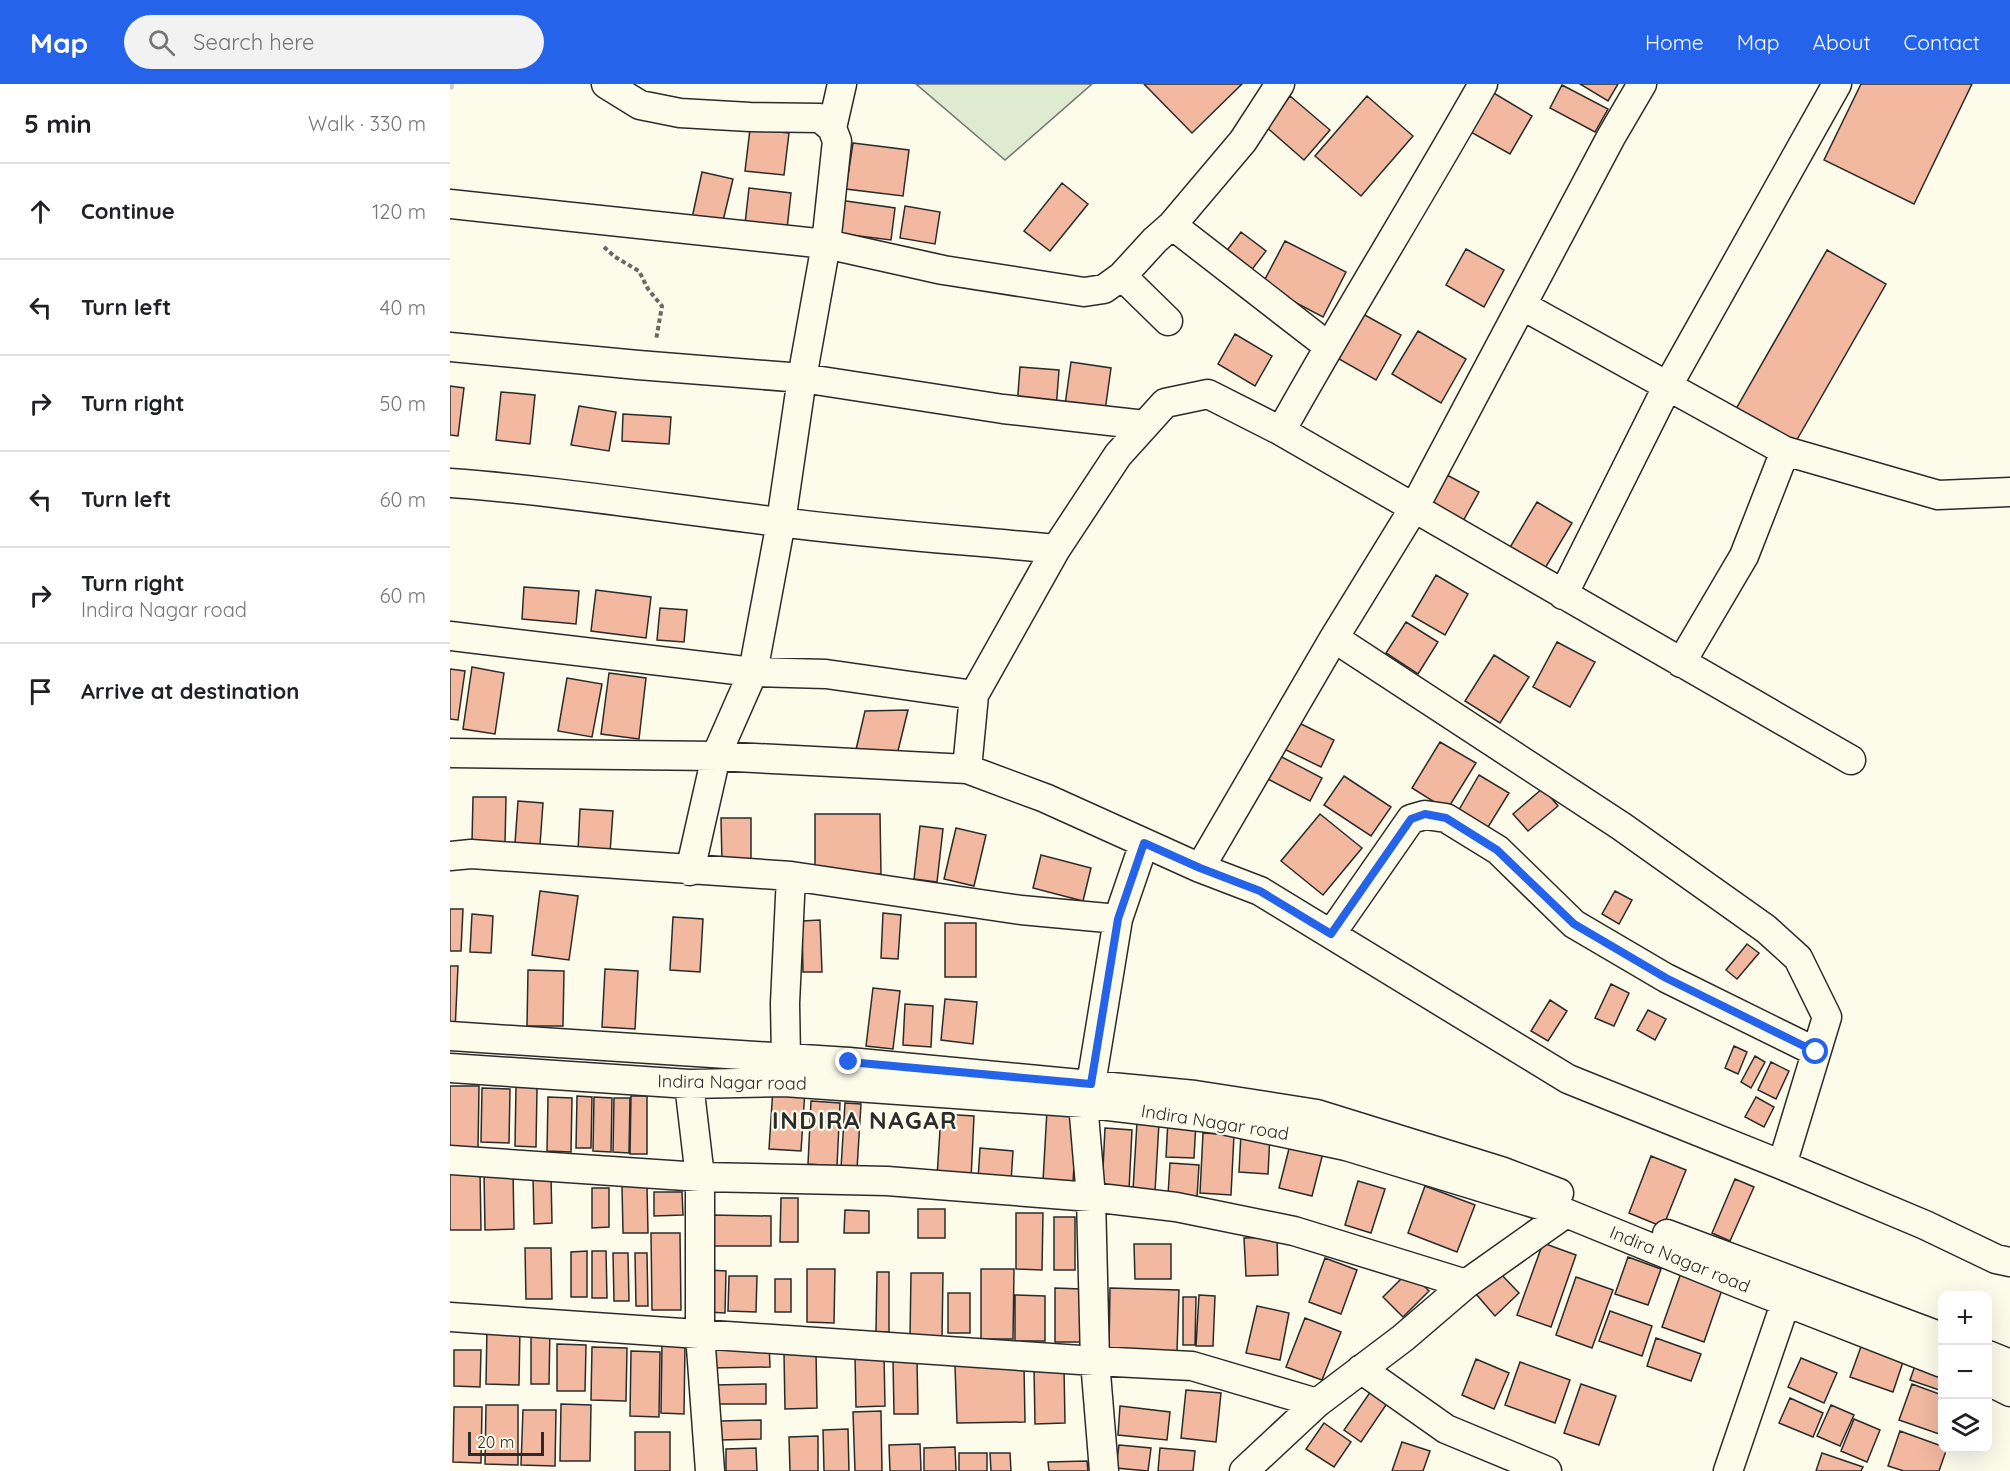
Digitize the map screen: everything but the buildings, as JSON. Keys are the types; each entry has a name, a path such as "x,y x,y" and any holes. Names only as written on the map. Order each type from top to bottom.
{"street":[{"path":"606,84 640,105 680,113 820,118 832,128 837,141 826,244 802,378 781,522 753,672 716,756 690,871"},
{"path":"832,128 842,84"},
{"path":"450,204 826,244 943,270 1084,292 1104,289 1122,276 1172,225 1243,141 1280,84"},
{"path":"1281,432 1328,346 1398,233 1483,84"},
{"path":"1200,868 1334,638 1414,508 1611,137 1642,84"},
{"path":"1563,595 1667,387 1837,84"},
{"path":"1172,225 1328,346"},
{"path":"1122,276 1168,321"},
{"path":"1523,306 1785,451 1938,495 2010,492"},
{"path":"450,347 802,378 1003,409 1145,425"},
{"path":"967,769 974,694 1056,549 1118,455 1165,403 1208,394 1281,432 1851,760"},
{"path":"1681,663 1744,556 1785,451"},
{"path":"450,483 514,488 781,522 1056,549"},
{"path":"450,636 753,672 826,674 974,694"},
{"path":"1334,638 1620,826 1766,929 1798,958 1827,1017 1782,1165"},
{"path":"450,753 716,756 967,769 1045,798 1200,868 1260,891 1568,1079 1925,1225 1996,1259 2010,1262"},
{"path":"1331,934 1411,819 1425,814 1446,818 1497,850 1574,924 1666,978 1816,1052"},
{"path":"1104,1471 1095,1361 1087,1094 1118,919 1144,843"},
{"path":"450,856 471,854 690,871 791,876 1020,910 1118,919"},
{"path":"786,1058 785,1003 791,876"},
{"name":"Indira Nagar road","path":"450,1036 786,1058 1087,1094 1346,1146 1566,1213 1938,1361"},
{"name":"Indira Nagar road","path":"450,1068 689,1083 784,1082 1087,1094 1194,1095 1317,1114 1501,1171 1938,1336"},
{"path":"689,1083 700,1177 700,1334 710,1471"},
{"path":"450,1160 700,1177 887,1181 1090,1197 1176,1207 1294,1232 1466,1284"},
{"path":"1244,1471 1317,1403 1403,1338 1466,1284 1566,1213"},
{"path":"1728,1471 1786,1301"},
{"path":"450,1317 1192,1366 1317,1403"},
{"path":"1992,1357 2010,1364"},
{"path":"1361,1369 1446,1429 1547,1471"},
{"path":"1992,1383 2010,1392"}],"path":[{"path":"570,217 615,257 639,271 648,289 662,306 656,341 638,365"}],"green space":[{"path":"916,84 1092,84 1005,160"}],"district":[{"name":"INDIRA NAGAR","path":"865,1120"}],"route":[{"path":"849,1062 1091,1084 1118,919 1144,843 1260,891 1331,934 1411,819 1425,814 1446,818 1497,850 1574,924 1666,978 1816,1052"}]}
